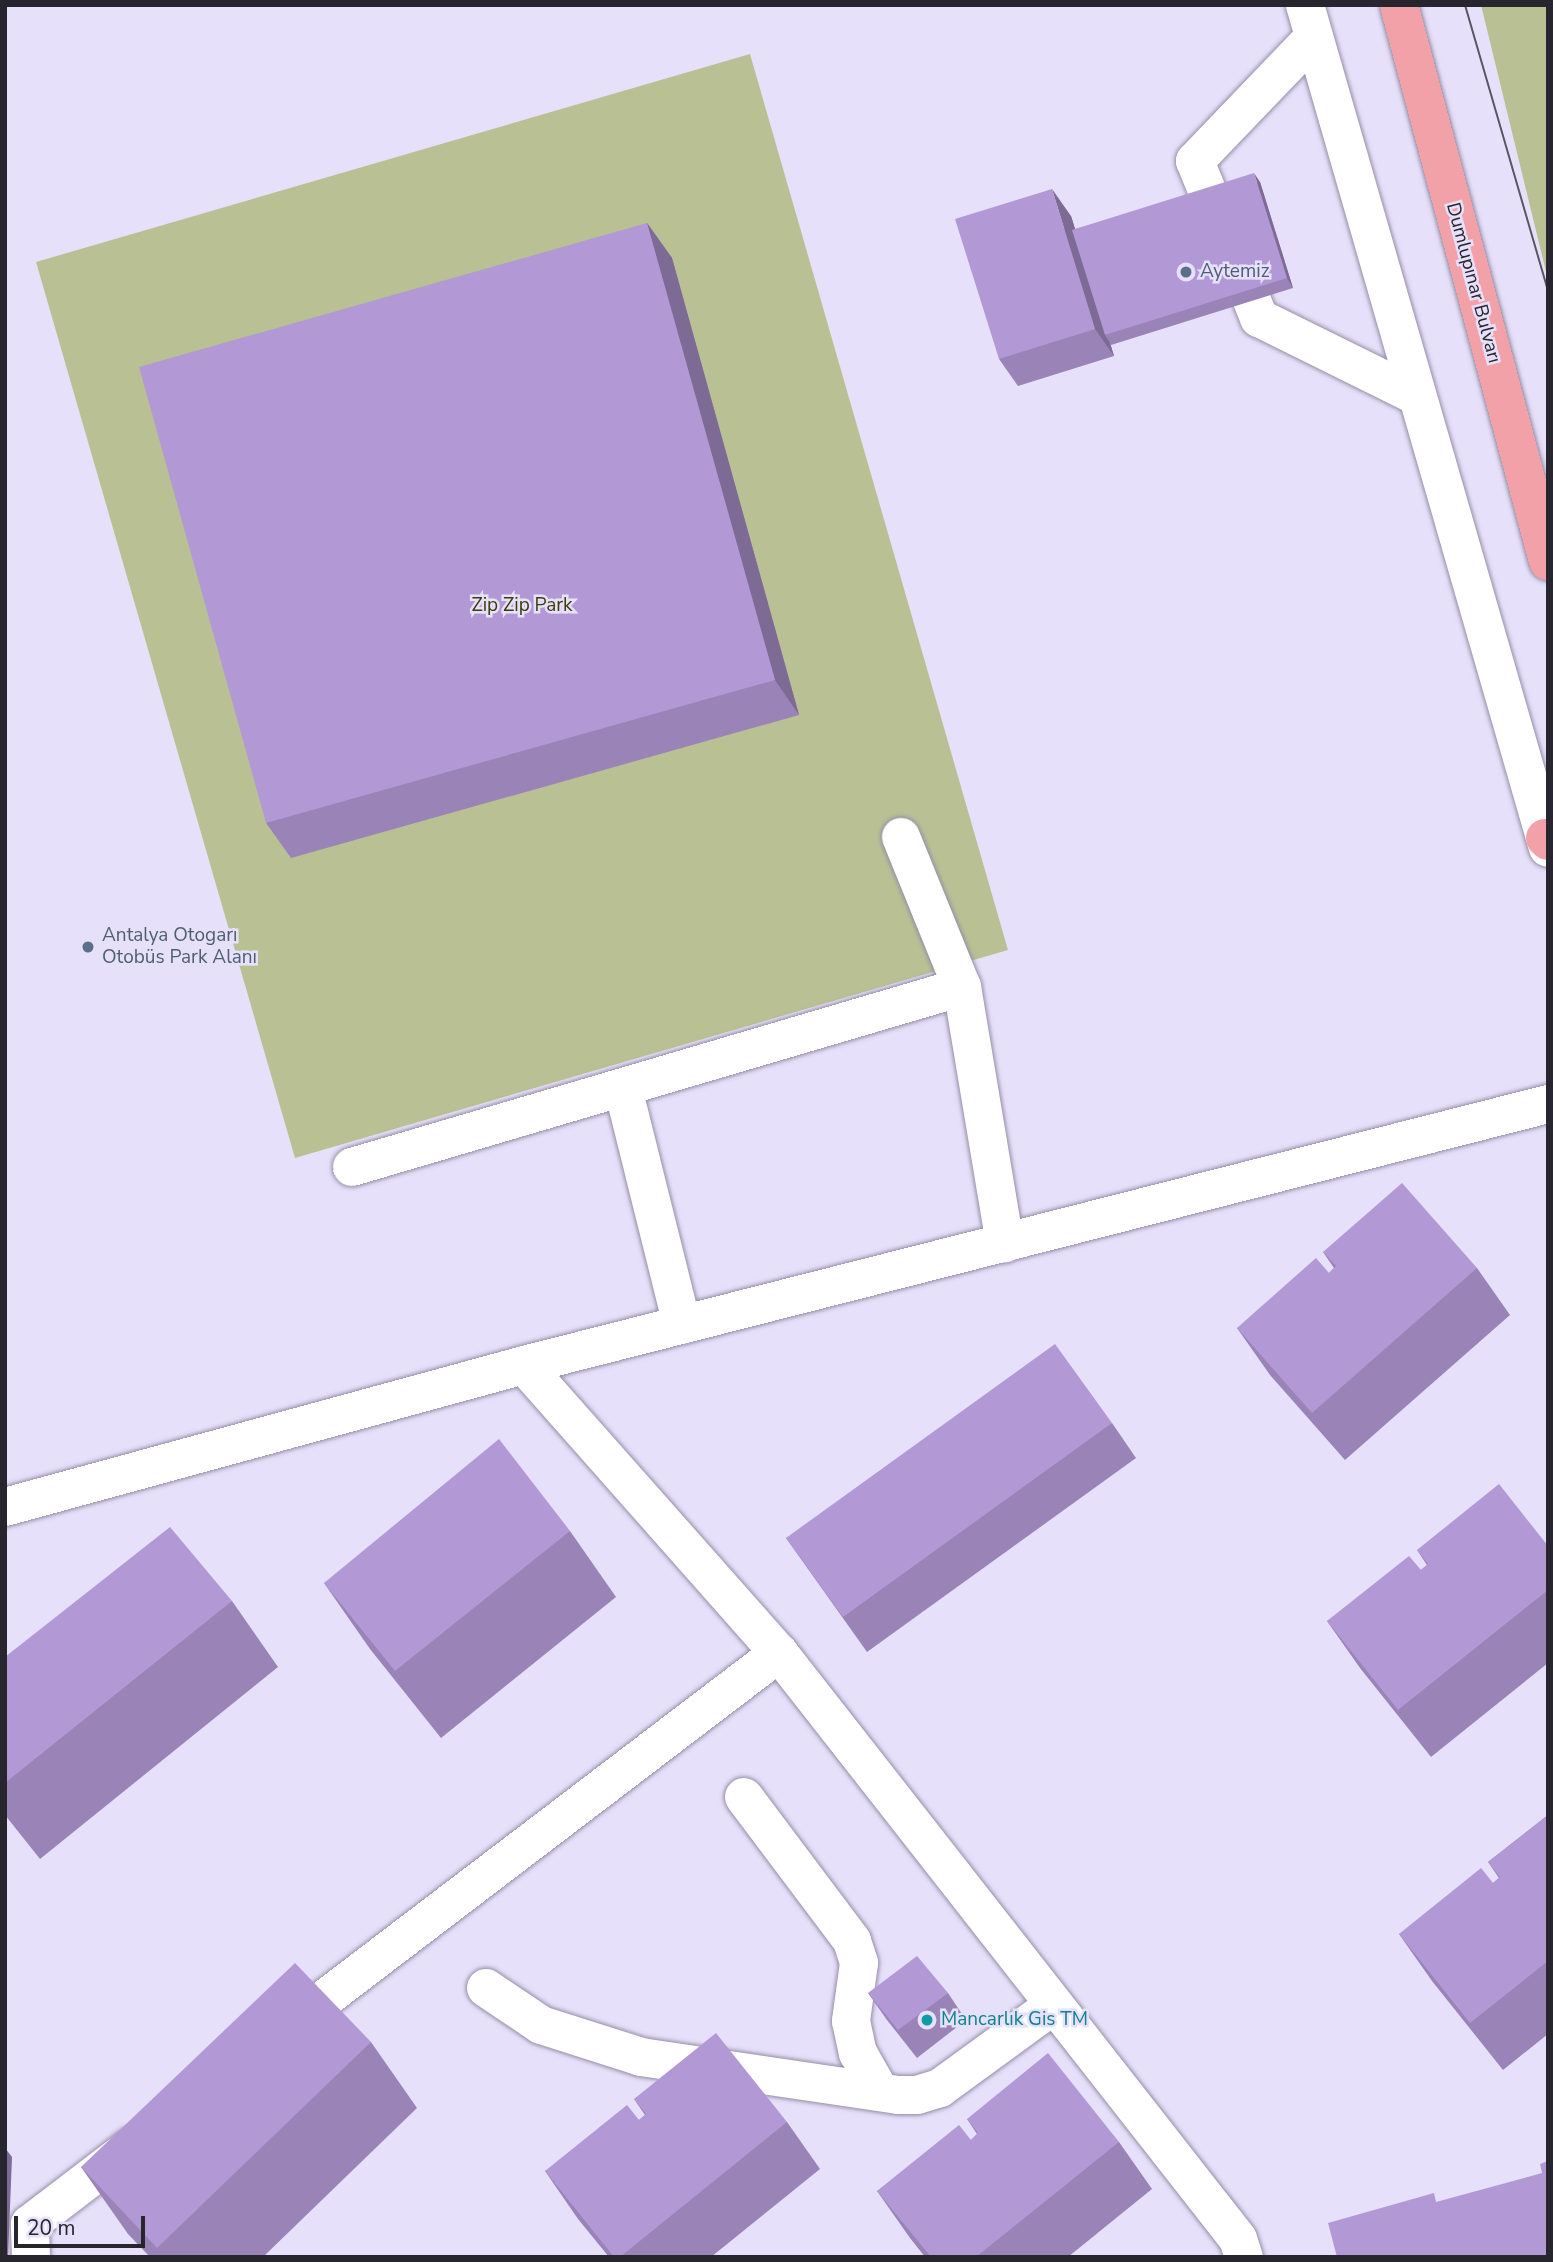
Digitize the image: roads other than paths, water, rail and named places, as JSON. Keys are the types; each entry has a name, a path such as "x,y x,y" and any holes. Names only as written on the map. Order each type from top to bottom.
{"highway":[{"name":"Dumlupınar Bulvarı","path":"1399,5 1548,561"}],"street":[{"path":"1310,21 1547,843"},
{"path":"1310,21 1195,161 1259,318 1417,396"},
{"path":"901,837 962,987 1005,1242"},
{"path":"352,1167 962,987"},
{"path":"623,1087 682,1325"},
{"path":"5,1507 524,1365 1548,1104"},
{"path":"524,1365 779,1653 1238,2239 1244,2257"},
{"path":"261,2048 779,1653"},
{"path":"744,1797 852,1941 859,1963 850,2021 858,2053 879,2090"},
{"path":"486,1988 541,2025 641,2057 879,2090 898,2095 917,2095 940,2088 1054,2005"},
{"path":"32,2257 30,2224 162,2123"}],"tram line":[{"path":"1465,5 1548,290"}],"place":[{"name":"Aytemiz","path":"1186,272"},
{"name":"Antalya Otogarı Otobüs Park Alanı","path":"88,947"},
{"name":"Mancarlık Gis TM","path":"927,2020"}],"park label":[{"name":"Zip Zip Park","path":"522,606"}]}
